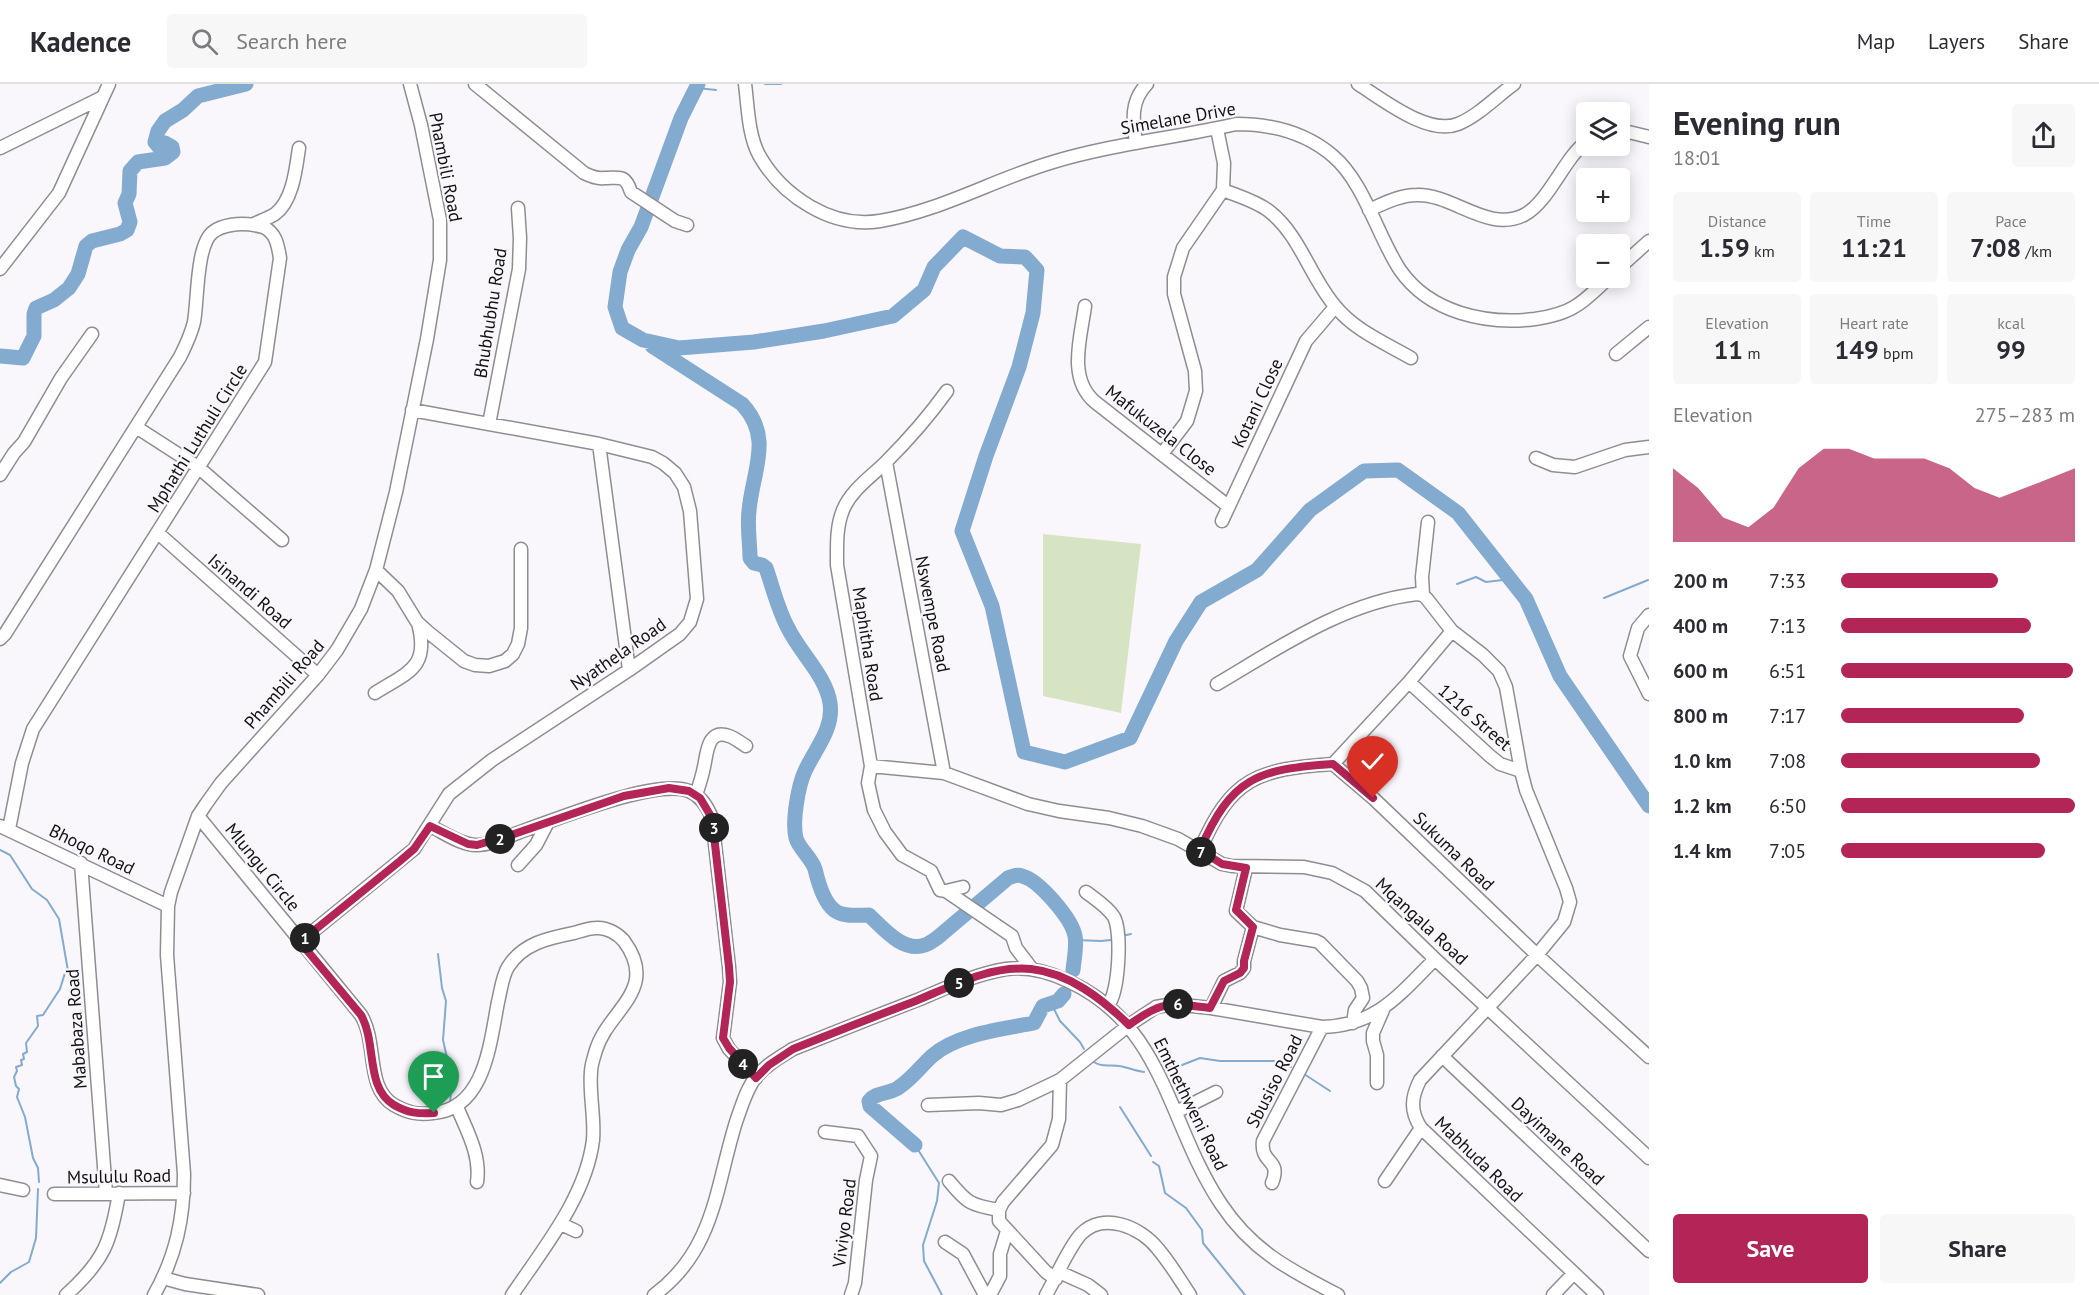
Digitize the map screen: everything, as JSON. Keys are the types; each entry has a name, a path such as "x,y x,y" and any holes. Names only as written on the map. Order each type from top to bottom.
{"street":[{"path":"0,269 59,193 109,84"},
{"name":"Phambili Road","path":"154,1295 177,1241 184,1193 167,955 168,906 171,892 198,816 221,783 318,675 337,650 361,609 376,570 387,531 435,296 441,239 432,178 410,84"},
{"path":"475,84 584,173 601,179 615,176 622,179 634,195 672,219 687,225"},
{"name":"Simelane Drive","path":"745,84 749,124 759,154 777,180 792,195 808,206 854,221 878,221 907,215 1049,163 1086,152 1236,124 1258,124 1287,129 1335,157 1350,177 1369,210 1400,270 1416,289 1436,303 1460,314 1494,320 1523,320 1550,316 1574,308 1597,288"},
{"path":"1136,143 1132,121 1133,108 1147,84"},
{"path":"1364,85 1423,123 1455,126 1514,84"},
{"path":"0,148 104,98"},
{"path":"1162,454 1186,421 1196,391 1195,371 1174,294 1174,277 1183,248 1223,190 1224,163 1217,129"},
{"path":"1630,132 1649,137"},
{"path":"0,639 189,340 194,322 206,241 213,231 225,226 254,224 276,214 293,181 298,148"},
{"path":"1369,210 1398,198 1418,195 1438,197 1489,218 1517,217 1536,205 1576,152"},
{"path":"1223,190 1269,211 1284,226 1335,307 1360,328 1411,358"},
{"name":"Bhubhubhu Road","path":"489,424 519,269 518,208"},
{"name":"Mphathi Luthuli Circle","path":"4,827 33,729 265,362 280,258 278,242 268,229 254,224"},
{"path":"1630,258 1649,241"},
{"name":"Mafukuzela Close","path":"1085,306 1077,367 1086,392 1095,402 1228,506"},
{"name":"Kotani Close","path":"1222,521 1306,341 1335,307"},
{"path":"1616,354 1649,327"},
{"path":"0,475 27,437 62,378 92,334"},
{"name":"Maphitha Road","path":"946,891 939,890 931,871 902,855 885,832 874,810 868,783 871,766 837,565 837,538 843,508 856,490 886,462 935,408 947,391"},
{"name":"Nyathela Road","path":"300,942 414,849 449,794 492,760 680,634 690,622 695,608 698,590 690,511 684,487 675,472 663,463 652,457 599,444 412,410"},
{"path":"136,427 198,467 282,540"},
{"path":"599,444 629,670"},
{"path":"1536,458 1553,465 1575,467 1625,450 1649,447"},
{"name":"Nswempe Road","path":"886,462 944,773"},
{"path":"1217,684 1297,636 1375,602 1410,595 1425,597 1422,577 1428,522"},
{"name":"Isinandi Road","path":"158,533 318,675"},
{"path":"417,622 464,661 489,666 505,661 513,654 518,644 521,628 521,549"},
{"path":"375,693 412,670 422,651 422,639 417,622 398,591 376,570"},
{"name":"Mabhuda Road","path":"1425,597 1452,631 1483,655 1498,671 1506,687 1521,771 1570,902 1564,922 1537,955 1420,1080 1414,1092 1412,1107 1415,1119 1421,1128 1597,1295"},
{"path":"1649,615 1638,628 1630,656 1649,694"},
{"path":"1200,850 1212,821 1231,796 1247,784 1263,775 1285,768 1333,764 1409,682 1452,631"},
{"name":"1216 Street","path":"1409,682 1500,764 1521,771"},
{"path":"696,795 705,764 706,750 713,738 720,735 728,736 746,746"},
{"name":"Sukuma Road","path":"1333,764 1373,798 1537,955 1649,1057"},
{"name":"Mqangala Road","path":"871,766 944,773 1028,804 1142,826 1178,839 1222,864 1246,868 1304,867 1332,873 1365,891 1649,1158"},
{"path":"430,826 468,844 477,845 489,843 624,796 669,788 689,791 696,795 705,804 712,818 719,870 730,982 723,1038 756,1078"},
{"name":"Mlungu Circle","path":"198,816 361,1015 368,1026 375,1078 383,1096 403,1110 416,1114 444,1112 457,1107"},
{"path":"518,864 536,845 548,822"},
{"name":"Bhoqo Road","path":"4,827 168,906"},
{"name":"Mababaza Road","path":"66,1295 89,1273 106,1247 113,1226 113,1193 81,863"},
{"path":"1246,868 1236,910 1253,927 1320,943 1361,988 1363,998 1354,1010 1353,1023"},
{"path":"946,891 963,887"},
{"path":"946,891 1012,936 1016,948 1032,969"},
{"path":"1086,892 1112,914 1117,924 1116,986 1108,1005"},
{"path":"1210,1008 1224,981 1240,973 1244,968 1253,927"},
{"path":"477,1182 479,1170 475,1150 457,1107 471,1094 478,1082 492,1036 502,982 507,969 516,957 530,946 551,938 597,928 607,929 620,937 630,949 635,964 634,984 633,991 597,1047 591,1071 593,1125 589,1161 561,1224 512,1295"},
{"path":"928,1105 979,1103 1001,1105 1060,1080 1129,1025 1156,1007 1173,1004 1210,1008 1322,1026 1353,1023 1384,1009 1435,959"},
{"name":"Emthethweni Road","path":"654,1295 683,1267 702,1236 718,1195 736,1122 744,1100 756,1078 769,1065 793,1049 986,973 1009,969 1032,969 1056,975 1108,1005 1129,1025 1148,1053 1221,1205 1239,1228 1274,1260 1338,1295"},
{"path":"1377,1083 1377,1055 1373,1033 1384,1009"},
{"name":"Sbusiso Road","path":"1272,1184 1276,1173 1264,1154 1263,1142 1322,1026"},
{"name":"Dayimane Road","path":"1442,1056 1649,1251"},
{"path":"1060,1080 1059,1119 1052,1145 1003,1202 999,1210 999,1221 1046,1272 1088,1285 1101,1295"},
{"path":"1176,1112 1216,1092"},
{"path":"1385,1181 1421,1128"},
{"name":"Viviyo Road","path":"825,1132 858,1136 871,1156 866,1180 855,1283 851,1295"},
{"path":"949,1181 965,1200 972,1204 999,1210"},
{"path":"0,1185 23,1190"},
{"name":"Msululu Road","path":"54,1194 184,1193"},
{"path":"1046,1295 1080,1235 1087,1228 1112,1222 1126,1226 1150,1240 1190,1295"},
{"path":"561,1224 576,1231"},
{"path":"990,1295 1000,1276 1000,1254 1007,1231"},
{"path":"945,1242 963,1254 985,1295"},
{"path":"1553,1295 1574,1273"},
{"path":"163,1278 185,1284 258,1295"}],"green space":[{"path":"1043,534 1141,544 1121,713 1043,696"}],"waterway":[{"path":"0,356 23,358 34,336 36,308 54,300 69,288 78,274 86,246 92,241 127,230 130,222 125,203 129,194 130,171 138,162 165,158 173,152 172,147 165,143 159,147 155,142 158,131 165,121 183,110 198,96 246,84"},
{"path":"698,84 681,118 641,227 628,250 620,272 615,307 622,328 643,340 679,348 754,342 824,331 893,316 924,290 934,267 963,237 1000,256 1025,257 1037,270 1033,313 1019,367 986,456 962,531 992,606 1024,752 1065,762 1130,738 1176,641 1201,602 1257,570 1310,510 1364,471 1398,470 1458,513 1526,599 1560,676 1649,806"},
{"path":"765,84 781,84"},
{"path":"697,88 716,90"},
{"path":"652,346 742,404 752,417 757,430 759,456 748,517 750,558 754,563 766,568 784,621 818,674 828,693 830,703 829,722 800,786 795,823 796,838 813,865 828,904 841,914 869,915 894,938 909,946 917,947 937,938 1008,878 1020,875 1045,892 1068,920 1076,940 1073,970"},
{"path":"1457,584 1476,577 1486,582 1511,579"},
{"path":"1604,598 1648,580"},
{"path":"0,850 10,855 32,889 47,900 59,919 68,971 65,973 60,989 43,1015 37,1016 38,1026 26,1043 27,1052 23,1054 22,1065 16,1067 14,1077 19,1089 17,1097 25,1117 33,1158 38,1168 39,1182"},
{"path":"1122,936 1131,934"},
{"path":"1075,940 1111,940"},
{"path":"438,954 446,1001 443,1040 452,1080 450,1103"},
{"path":"915,1145 870,1106 869,1101 875,1096 898,1088 932,1056 954,1042 995,1030 1034,1023 1043,1006 1058,1001 1064,994"},
{"path":"1051,1003 1060,1021 1084,1049"},
{"path":"1163,1068 1182,1065 1200,1058 1220,1061 1274,1061 1291,1067"},
{"path":"1094,1062 1144,1072"},
{"path":"1304,1074 1330,1091"},
{"path":"1120,1107 1151,1156"},
{"path":"915,1145 939,1183 937,1201 923,1245 924,1261 942,1295"},
{"path":"1153,1162 1159,1166 1165,1193 1186,1208 1202,1230 1203,1243 1245,1295"},
{"path":"0,1283 11,1272 29,1262 36,1238 38,1189"}],"route":[{"path":"434,1113 416,1114 403,1110 383,1096 375,1078 368,1026 300,942 414,849 430,826 468,844 477,845 489,843 624,796 669,788 689,791 700,798 712,818 715,835 729,967 730,982 722,1031 723,1038 756,1078 769,1065 793,1049 986,973 1009,969 1032,969 1056,975 1093,994 1129,1025 1156,1007 1173,1004 1210,1008 1224,981 1240,973 1244,968 1253,927 1236,910 1246,868 1222,864 1200,850 1212,821 1231,796 1263,775 1285,768 1333,764 1373,798"}]}
